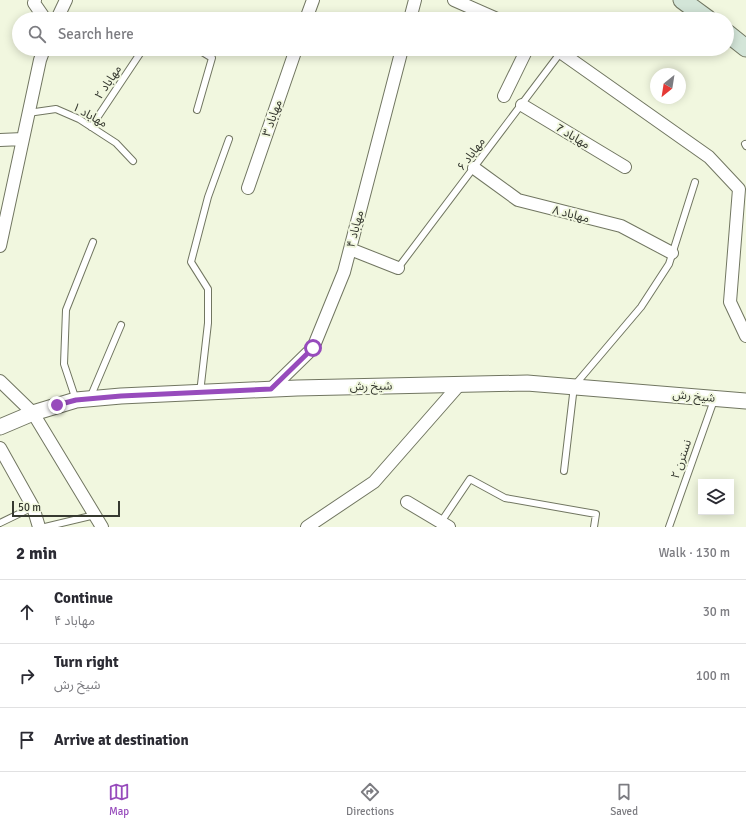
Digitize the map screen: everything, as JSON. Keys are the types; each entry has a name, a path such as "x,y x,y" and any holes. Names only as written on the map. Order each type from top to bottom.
{"main road":[{"path":"682,0 698,12"},
{"path":"734,39 746,48"}],"street":[{"path":"35,0 34,3 40,12"},
{"path":"60,12 66,0"},
{"path":"309,12 313,0"},
{"path":"412,12 415,0"},
{"path":"454,0 481,12"},
{"path":"0,246 41,56"},
{"name":"مهاباد ۳","path":"248,188 294,56"},
{"name":"مهاباد ۴","path":"271,389 313,348 344,272 400,56"},
{"path":"504,96 524,56"},
{"path":"566,56 709,157 740,189 730,302 746,336"},
{"name":"مهاباد 7","path":"522,105 625,167"},
{"path":"0,140 23,139"},
{"name":"مهاباد ۸","path":"474,168 518,200 621,226 672,253"},
{"path":"350,249 398,268"},
{"path":"0,381 33,413 102,527"},
{"name":"شیخ رش","path":"0,427 33,413 83,400 271,389 528,382 746,401"},
{"path":"307,527 374,482 460,384"},
{"path":"0,448 33,507 39,527"},
{"path":"407,502 445,525"}],"lane":[{"name":"مهاباد ۲","path":"90,127 138,56"},
{"path":"197,110 212,58 208,56"},
{"name":"مهاباد ۶","path":"398,268 522,105 556,56"},
{"name":"مهاباد ۱","path":"28,113 56,109 116,143 133,161"},
{"path":"200,393 208,323 208,289 191,262 208,197 229,139"},
{"path":"564,471 574,386 641,307 669,264 695,182"},
{"path":"83,400 64,364 66,310 93,242"},
{"path":"83,400 122,325"},
{"name":"نسترن ۲","path":"669,527 714,398"},
{"path":"445,525 470,479 505,498 596,514 594,527"},
{"path":"0,523 33,507"},
{"path":"44,527 95,515"}],"route":[{"path":"57,405 76,400 121,396 271,389 313,348"}]}
